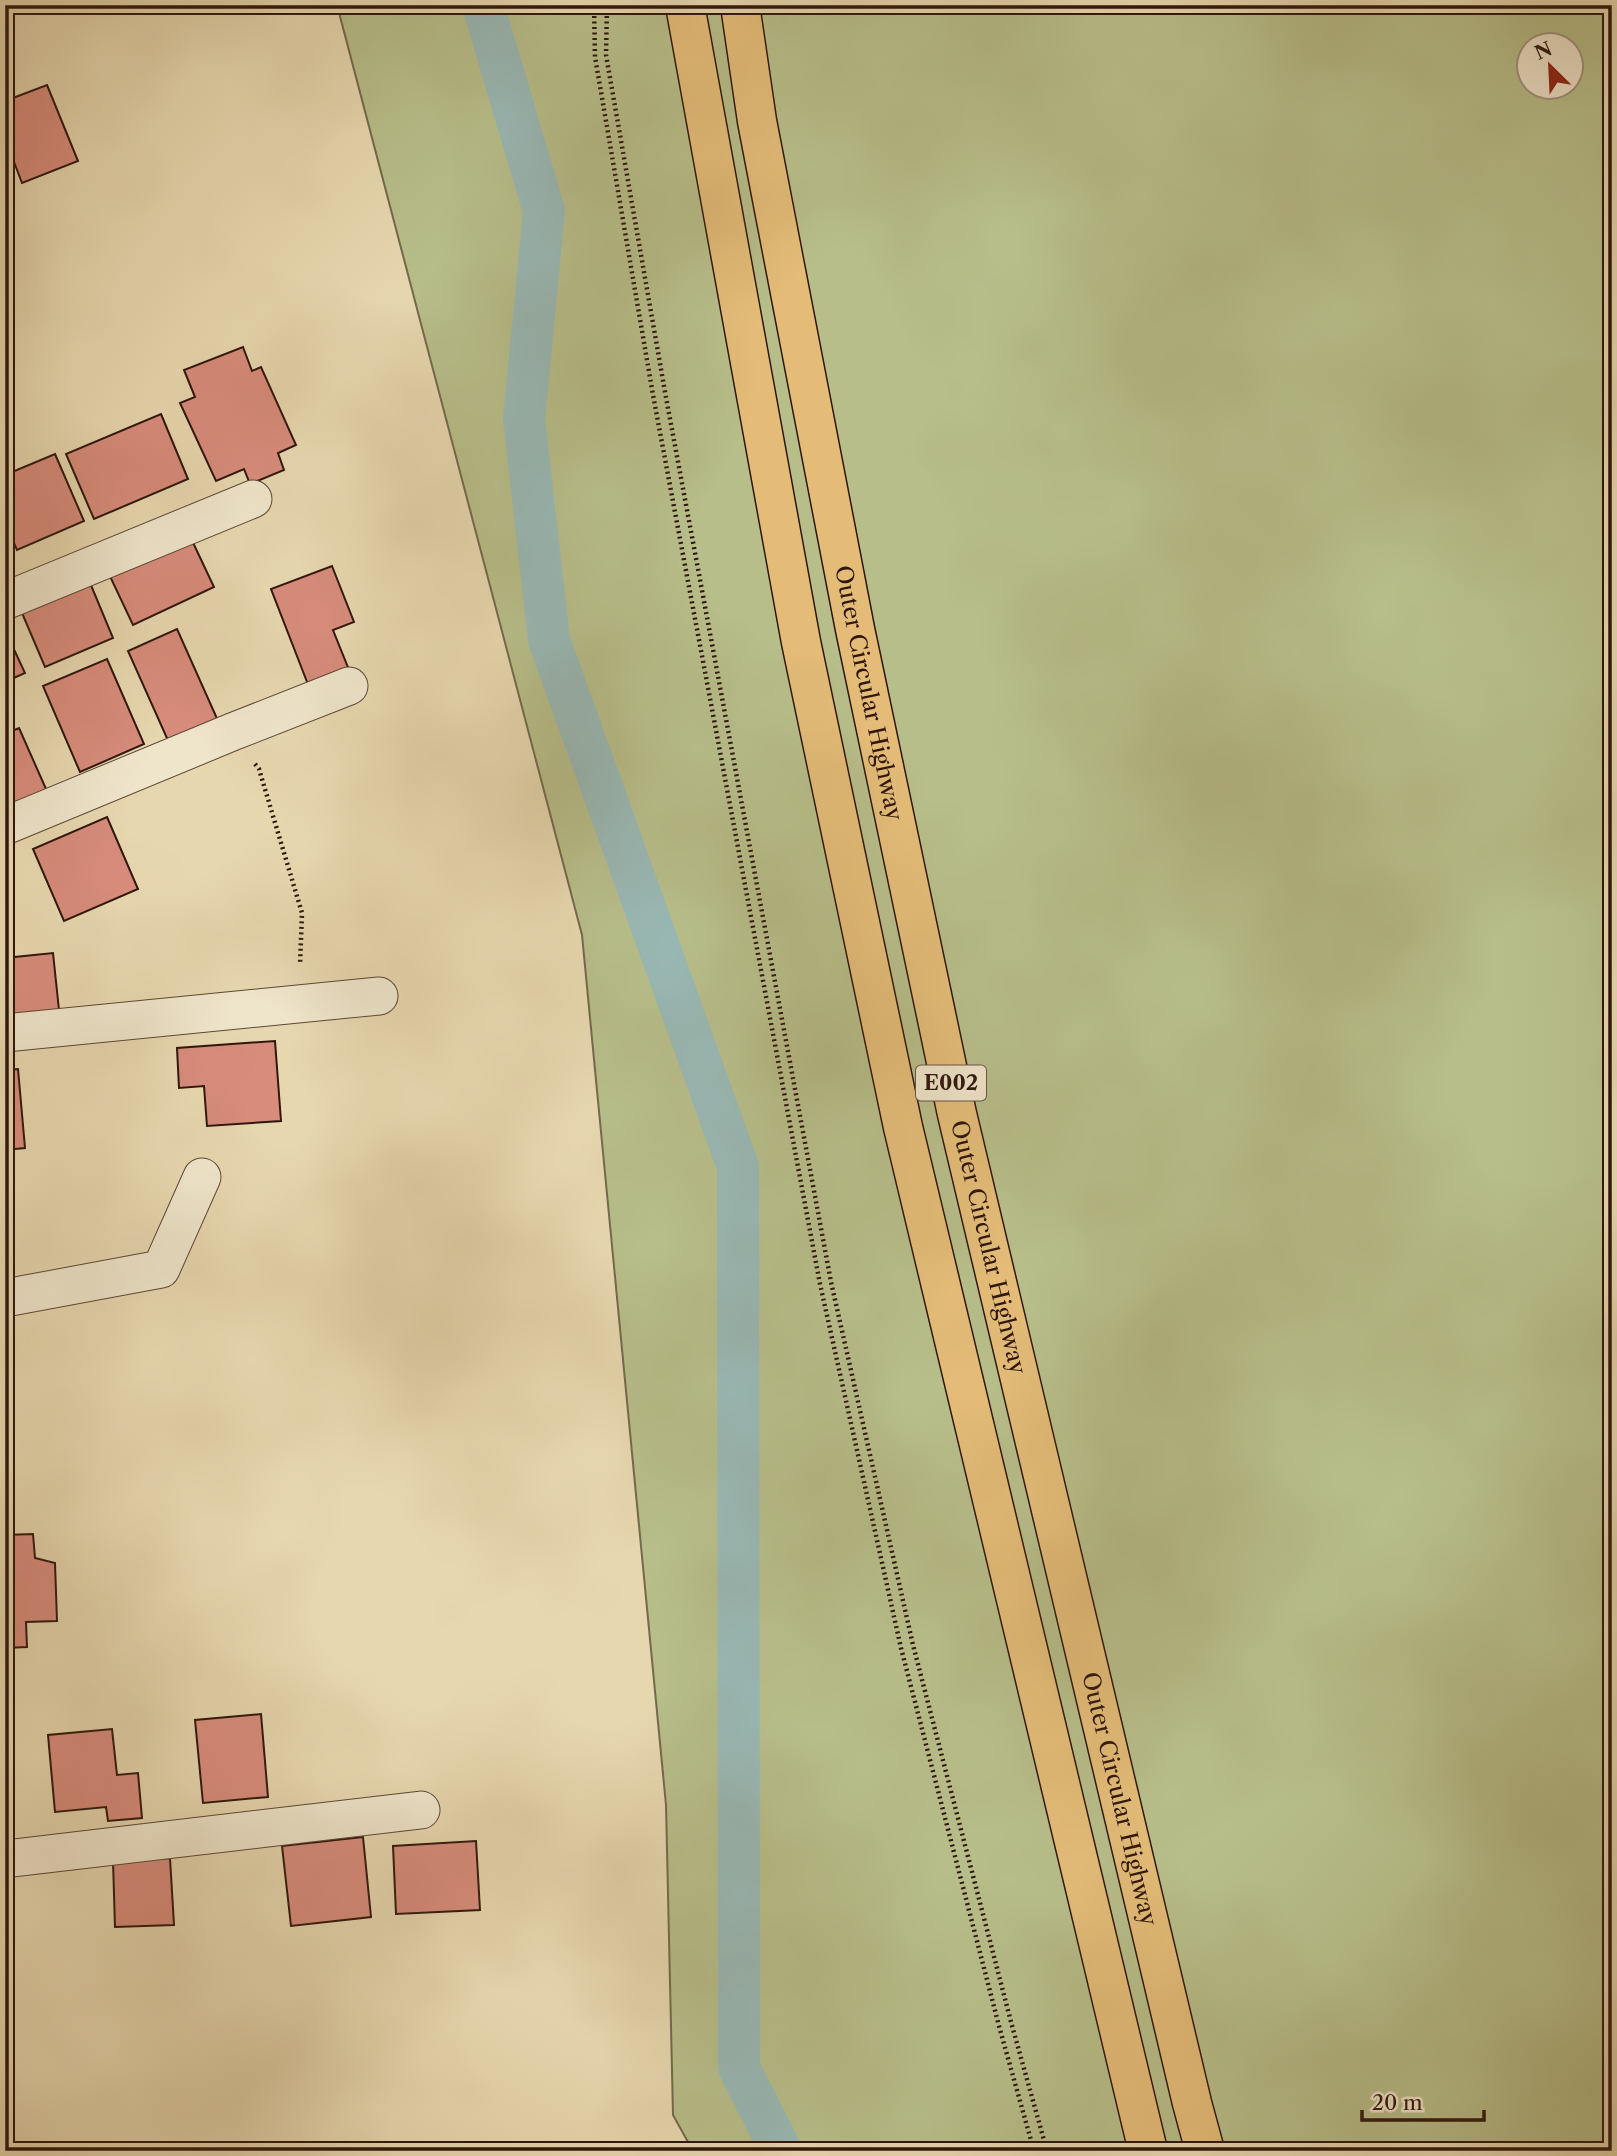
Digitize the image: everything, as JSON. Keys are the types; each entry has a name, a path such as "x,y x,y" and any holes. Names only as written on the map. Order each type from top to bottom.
{"highway":[{"name":"E002","path":"685,5 801,642 903,1127 1148,2151"},
{"name":"Outer Circular Highway","path":"740,5 758,121 853,616 957,1114 1205,2151"}],"street":[{"path":"5,601 253,499"},
{"path":"5,826 349,686"},
{"path":"5,1033 379,996"},
{"path":"5,1297 161,1269 202,1177"},
{"path":"5,1859 421,1810"}],"path":[{"path":"594,5 595,57 653,395 820,1284 901,1648 1034,2151"},
{"path":"607,5 606,55 665,392 831,1282 913,1645 1047,2151"},
{"path":"232,732 258,769 302,913 300,975"}],"green space":[{"path":"337,5 1612,5 1612,2151 693,2151 673,2115 666,1805 582,935"}],"building":[{"path":"47,85 78,161 22,183 5,138 5,101"},
{"path":"243,347 252,371 261,367 296,445 278,453 284,470 250,484 244,469 216,481 180,403 195,397 184,370"},
{"path":"161,414 188,479 94,519 66,454"},
{"path":"55,454 84,521 17,550 7,527 5,528 5,475"},
{"path":"188,532 214,587 133,625 107,570"},
{"path":"332,566 354,622 333,630 349,670 309,687 271,589"},
{"path":"88,578 113,638 45,667 19,606"},
{"path":"177,629 219,723 170,745 128,651"},
{"path":"5,630 25,673 5,682"},
{"path":"107,659 144,744 80,772 43,686"},
{"path":"19,728 50,798 5,817 5,734"},
{"path":"107,817 138,889 64,921 33,849"},
{"path":"53,953 59,1010 5,1016 5,958"},
{"path":"275,1041 281,1121 207,1126 204,1086 179,1088 177,1048"},
{"path":"18,1069 25,1148 5,1150 5,1070"},
{"path":"33,1534 35,1558 55,1563 57,1621 26,1622 27,1647 5,1648 5,1535"},
{"path":"261,1714 268,1797 203,1803 195,1720"},
{"path":"112,1729 117,1775 138,1773 142,1818 108,1821 106,1807 55,1812 48,1735"},
{"path":"363,1837 371,1917 291,1926 282,1846"},
{"path":"476,1841 480,1910 396,1914 393,1846"},
{"path":"170,1858 174,1925 115,1927 113,1861"}],"waterway":[{"path":"483,5 544,211 524,419 549,640 738,1167 739,2068 781,2151"}]}
